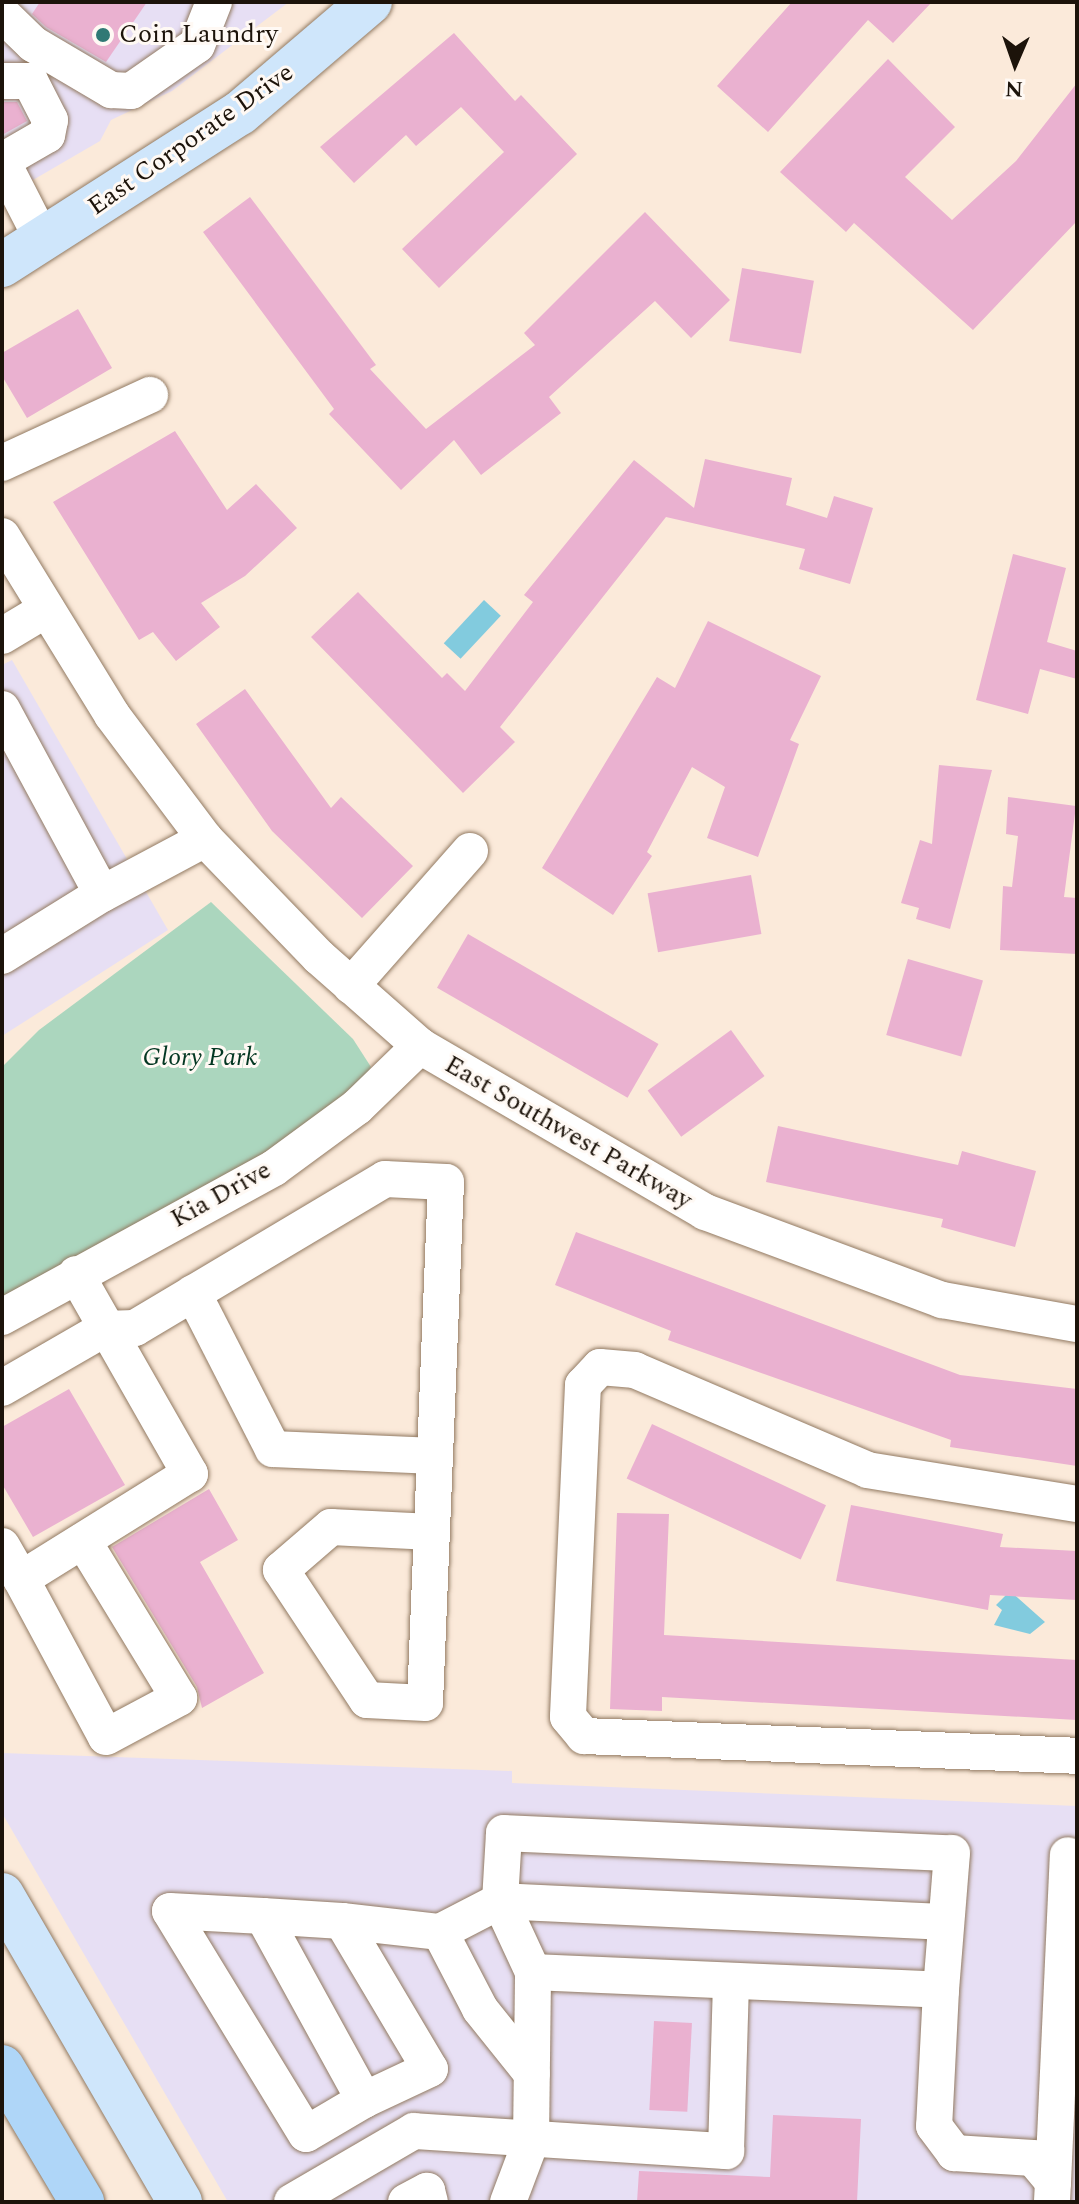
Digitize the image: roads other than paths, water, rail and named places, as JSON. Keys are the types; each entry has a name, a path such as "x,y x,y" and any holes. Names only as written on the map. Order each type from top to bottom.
{"highway":[{"path":"2,2067 82,2202"},
{"path":"2,2119 50,2202"}],"main road":[{"name":"East Corporate Drive","path":"2,265 240,113 370,2"},
{"path":"2,1895 180,2202"}],"street":[{"path":"2,14 33,44 111,90 131,91 197,45 214,2"},
{"path":"2,81 30,81 50,120 47,135 2,161 43,241"},
{"path":"2,463 150,395"},
{"name":"East Southwest Parkway","path":"2,536 112,715 205,839 351,986 420,1046 595,1153 733,1223 942,1300 1077,1324"},
{"path":"4,629 47,609"},
{"path":"2,709 102,894"},
{"path":"2,956 102,894 205,839"},
{"path":"351,986 470,851"},
{"name":"Kia Drive","path":"2,1317 274,1168 357,1107 420,1046"},
{"path":"2,1388 104,1329 135,1328 385,1179 446,1182 432,1532 425,1703 367,1700 281,1570 331,1527 432,1532"},
{"path":"21,1579 190,1474 104,1329 82,1271"},
{"path":"193,1293 273,1449 435,1456"},
{"path":"1077,1504 868,1470 635,1370 600,1367 583,1385 568,1717 584,1736 1077,1756"},
{"path":"2,1546 106,1737 179,1698 83,1541"},
{"path":"508,2202 531,2141 533,1972 500,1901 504,1833 952,1853 934,2126 954,2153 1033,2158 1052,2192"},
{"path":"1052,2192 1068,1855"},
{"path":"342,1921 430,2069 364,2100 306,2134 170,1911 342,1921 440,1932 500,1901 946,1922"},
{"path":"263,1916 364,2100"},
{"path":"440,1932 480,2009 532,2074"},
{"path":"533,1972 941,1990"},
{"path":"292,2202 414,2131 531,2141 726,2151 731,1981"},
{"path":"406,2202 427,2191 430,2202"}],"water":[{"path":"484,600 501,616 461,659 444,643"},
{"path":"1010,1591 1045,1622 1030,1634 994,1625 1002,1610 996,1605"}],"place":[{"name":"Coin Laundry","path":"103,35"}],"park label":[{"name":"Glory Park","path":"200,1058"}]}
